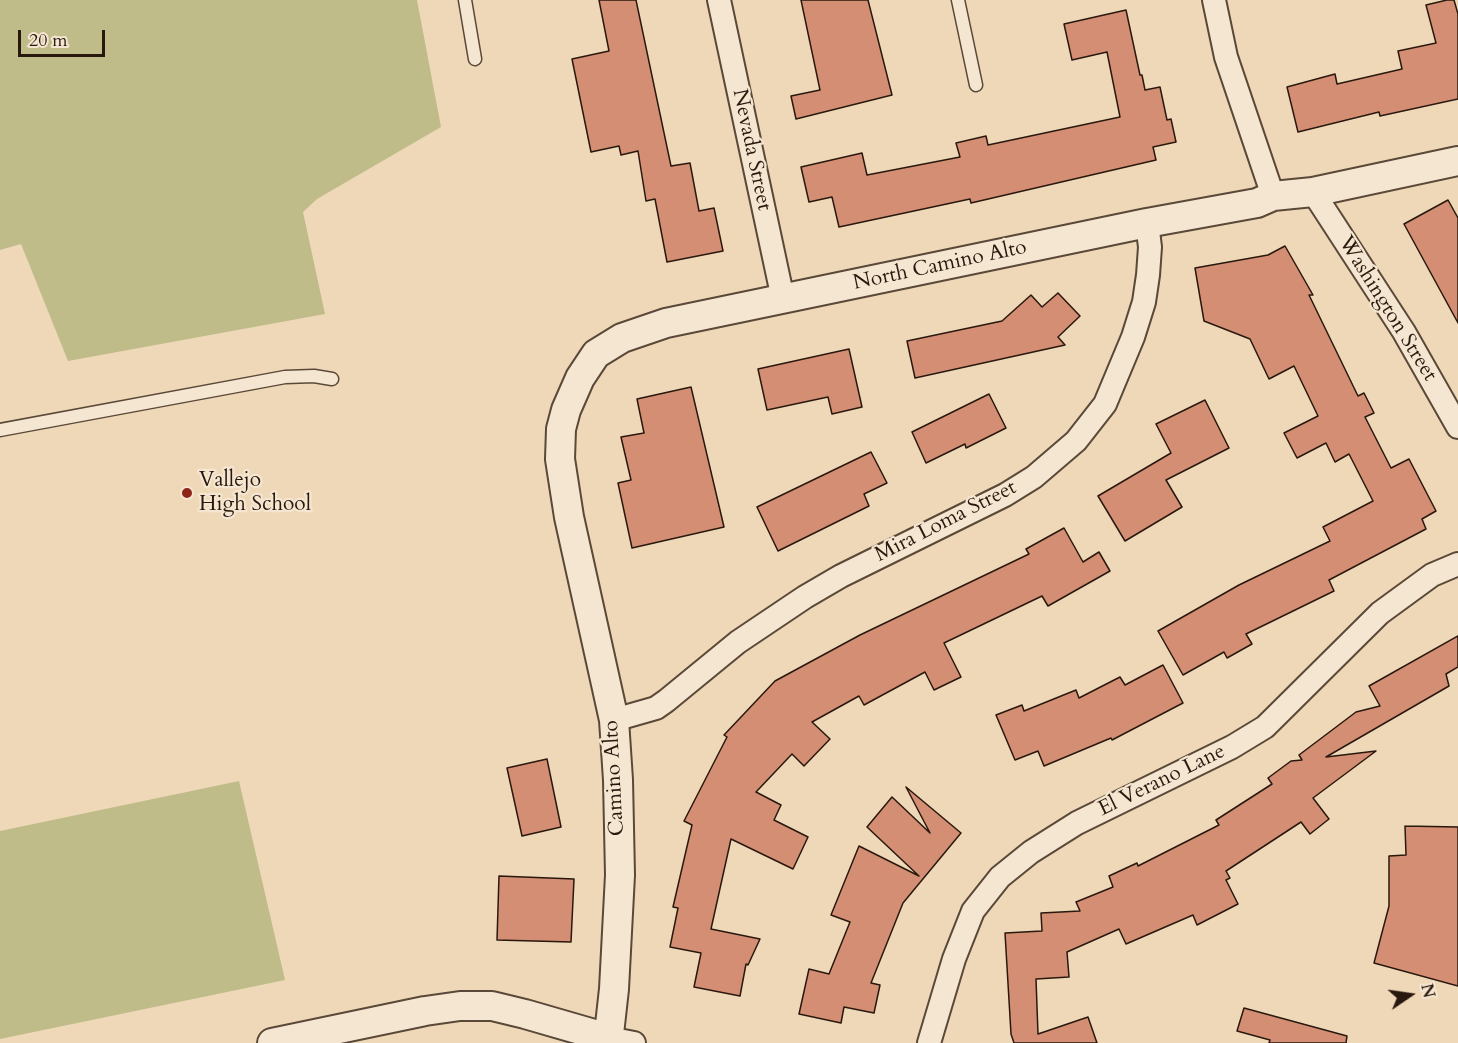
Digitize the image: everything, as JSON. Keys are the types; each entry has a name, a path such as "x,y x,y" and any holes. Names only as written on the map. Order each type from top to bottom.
{"street":[{"name":"Nevada Street","path":"719,0 783,299"},
{"path":"1214,0 1226,57 1273,196"},
{"name":"North Camino Alto","path":"569,517 560,459 561,429 566,410 580,378 596,354 622,338 666,323 1147,223 1257,203 1273,196 1313,192 1458,161"},
{"name":"Washington Street","path":"1313,192 1404,332 1458,427"},
{"name":"Mira Loma Street","path":"614,720 656,708 738,642 805,597 842,576 1005,495 1034,477 1076,441 1105,404 1133,337 1144,302 1148,275 1150,247 1147,223"},
{"name":"Camino Alto","path":"569,517 614,720 620,875 614,989 617,1041"},
{"name":"El Verano Lane","path":"929,1043 954,959 973,911 999,877 1031,852 1077,823 1232,747 1264,727 1380,613 1432,575 1458,564"},
{"path":"272,1043 425,1011 460,1006 492,1006 617,1041"}],"lane":[{"path":"465,0 475,59"},
{"path":"958,0 976,84"},
{"path":"0,430 285,377 314,376 332,380"}],"shaded area":[{"path":"0,0 417,0 441,127 317,199 303,212 325,314 68,361 21,244 0,250"},
{"path":"239,781 285,980 0,1039 0,831"}],"building":[{"path":"599,0 636,0 671,166 690,163 699,211 714,208 723,251 667,262 655,199 646,201 638,151 621,155 619,146 591,152 572,59 609,51"},
{"path":"801,0 868,0 892,95 796,119 791,96 820,90"},
{"path":"1454,0 1458,14 1458,99 1380,116 1379,112 1298,132 1287,87 1335,74 1337,84 1402,69 1398,51 1436,43 1426,5"},
{"path":"1126,10 1145,90 1160,87 1167,120 1171,119 1176,142 1153,147 1156,160 971,203 970,199 839,227 832,197 809,202 801,167 862,153 867,175 960,157 956,143 986,136 988,145 1120,117 1107,52 1072,60 1064,24"},
{"path":"1448,200 1458,218 1458,323 1404,224"},
{"path":"1285,246 1313,295 1309,295 1358,396 1364,393 1374,413 1365,417 1391,468 1409,459 1436,511 1422,519 1426,529 1329,580 1334,591 1246,634 1252,644 1227,658 1224,652 1183,675 1158,631 1239,585 1330,541 1323,527 1373,501 1349,454 1335,462 1326,443 1297,458 1284,433 1318,416 1294,366 1269,379 1250,339 1204,321 1195,268 1268,255"},
{"path":"1058,293 1080,316 1058,337 1065,345 915,378 907,341 1002,321 1031,295 1042,307"},
{"path":"849,349 862,407 832,414 828,397 767,410 758,369"},
{"path":"691,387 724,527 632,548 618,483 631,480 621,437 644,433 637,399"},
{"path":"989,394 1006,428 966,448 965,444 926,463 912,432"},
{"path":"1205,400 1229,448 1166,480 1182,507 1125,541 1098,496 1171,453 1156,424"},
{"path":"871,452 887,483 864,494 869,506 778,551 757,507"},
{"path":"1064,528 1083,562 1099,552 1110,571 1048,606 1042,596 944,643 961,677 934,690 925,672 864,705 859,696 812,722 830,739 804,766 792,754 756,792 781,805 774,820 808,837 793,869 731,839 711,929 760,939 748,965 746,964 740,996 694,987 701,953 670,947 678,908 673,907 692,825 684,821 727,737 724,735 775,681 860,635 1029,554 1026,549"},
{"path":"1458,636 1458,667 1446,674 1449,686 1326,757 1376,751 1313,798 1329,819 1310,834 1301,822 1226,871 1230,878 1226,880 1238,904 1197,925 1193,915 1126,944 1119,929 1067,952 1069,977 1036,979 1038,1034 1088,1017 1097,1043 1014,1043 1011,1034 1005,933 1042,931 1041,913 1080,911 1076,902 1113,887 1109,876 1137,863 1138,866 1219,825 1216,820 1272,784 1268,778 1291,761 1302,760 1299,755 1356,712 1380,706 1369,686"},
{"path":"1163,665 1183,703 1112,740 1111,738 1044,766 1038,751 1015,760 996,715 1022,705 1024,711 1076,690 1079,698 1120,677 1125,685"},
{"path":"547,759 561,827 522,836 507,768"},
{"path":"906,787 961,833 903,903 871,983 880,985 874,1013 844,1007 841,1023 799,1014 809,969 829,974 850,922 831,915 859,846 919,876 867,827 892,797 930,833"},
{"path":"1405,826 1458,827 1458,986 1374,963 1389,906 1389,856 1406,855"},
{"path":"499,876 574,879 571,942 497,940"},
{"path":"1244,1008 1347,1036 1346,1043 1269,1043 1270,1040 1237,1031"}],"place":[{"name":"Vallejo High School","path":"187,493"}]}
